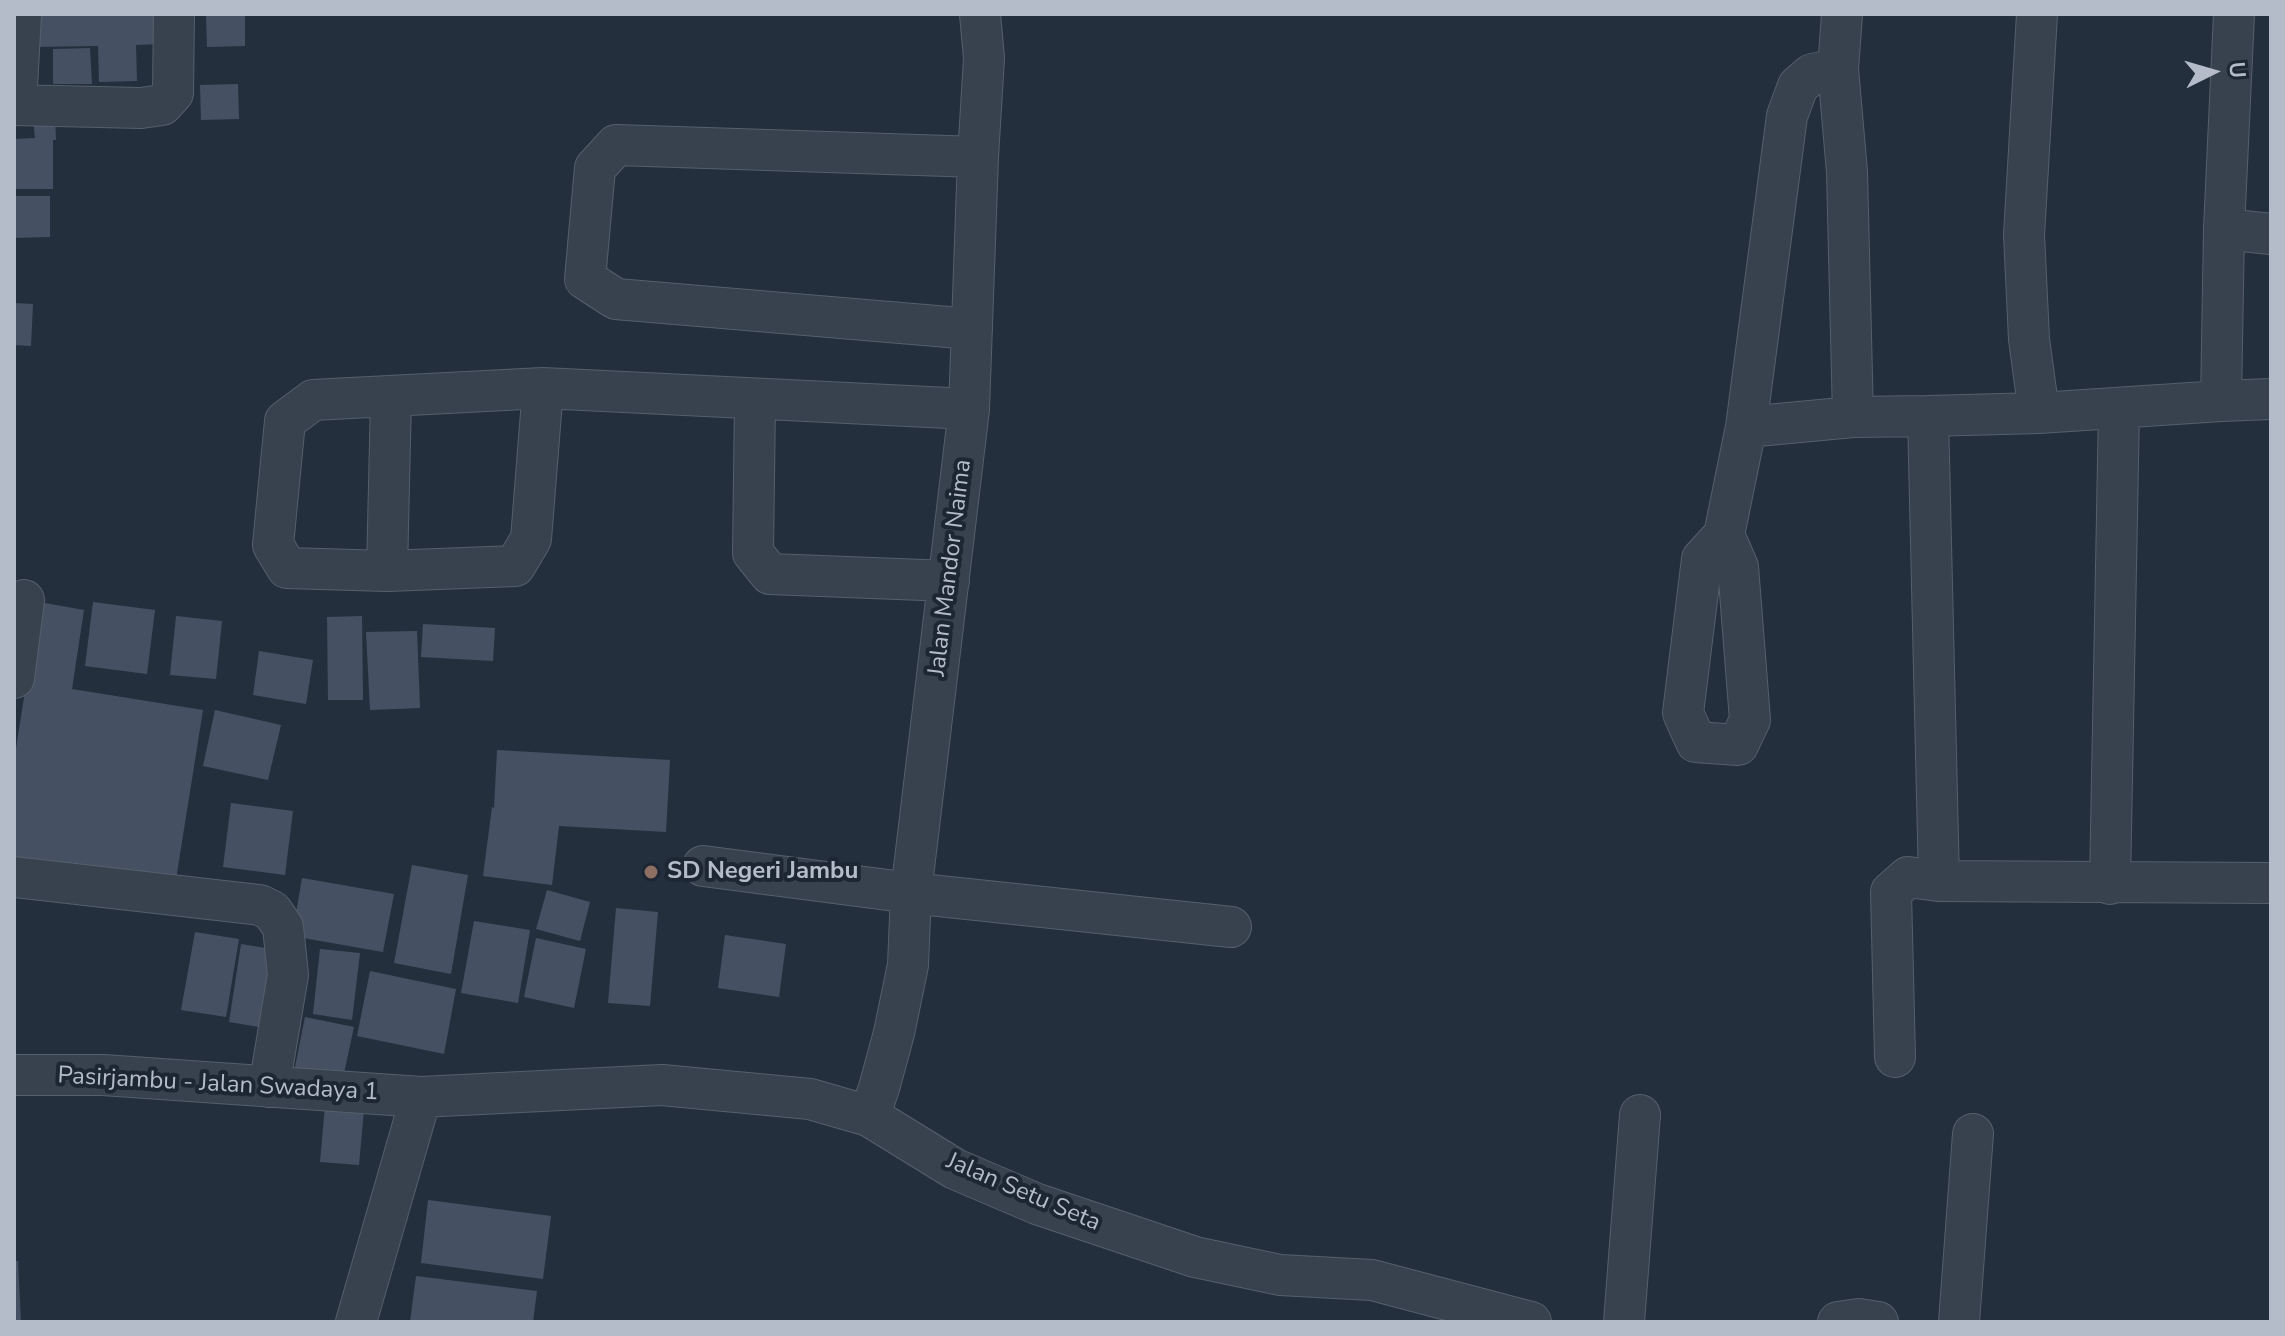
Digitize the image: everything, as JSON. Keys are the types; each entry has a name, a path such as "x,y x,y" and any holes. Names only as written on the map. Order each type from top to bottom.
{"street":[{"path":"21,14 15,105 141,108 162,105 173,93 174,14"},
{"name":"Jalan Mandor Naima","path":"869,1116 894,1033 908,965 911,893 969,409 984,58 980,14"},
{"path":"1842,14 1838,69 1847,172 1853,417"},
{"path":"2037,14 2024,235 2029,339 2039,413"},
{"path":"2221,401 2224,229 2234,14"},
{"path":"1724,535 1746,427 1787,116 1798,86 1812,74 1838,69"},
{"path":"972,329 616,299 585,279 595,168 616,145 978,157"},
{"path":"2224,229 2271,234"},
{"path":"543,388 531,539 515,566 387,571 287,568 273,545 285,421 313,400 543,388 969,409"},
{"path":"387,571 391,398"},
{"path":"1746,427 1853,417 2039,413 2271,399"},
{"path":"755,400 753,553 770,574 949,581"},
{"path":"2110,884 2119,409"},
{"path":"1928,416 1939,881"},
{"path":"14,678 24,600"},
{"path":"703,866 911,893 1231,927"},
{"path":"14,877 260,905 272,911 283,927 288,975 269,1087"},
{"path":"1895,1057 1891,892 1908,877 1939,881 2110,884 2271,883"},
{"name":"Pasirjambu - Jalan Swadaya 1","path":"14,1075 103,1075 421,1097"},
{"name":"Jalan Setu Seta","path":"421,1097 662,1085 810,1099 869,1116 955,1169 1037,1204 1165,1248 1280,1275 1372,1280 1531,1322"},
{"path":"356,1322 421,1097"},
{"path":"1624,1322 1640,1115"},
{"path":"1959,1322 1973,1134"},
{"path":"1838,1322 1859,1319 1878,1322"}],"building":[{"path":"32,14 159,14 160,44 136,45 137,81 99,82 98,46 33,47"},
{"path":"206,14 245,14 245,46 207,47"},
{"path":"90,48 92,84 53,84 53,49"},
{"path":"238,84 239,119 201,120 200,85"},
{"path":"55,116 53,189 14,189 14,139 35,138 33,118"},
{"path":"14,196 50,196 50,237 14,238"},
{"path":"14,303 33,304 31,346 14,345"},
{"path":"39,602 84,610 72,689 203,710 174,892 14,866 14,761"},
{"path":"93,602 155,610 147,674 85,666"},
{"path":"176,616 222,621 216,679 170,675"},
{"path":"362,616 363,700 328,700 327,617"},
{"path":"423,624 495,628 493,661 421,657"},
{"path":"417,631 420,708 370,710 366,632"},
{"path":"259,651 313,660 306,704 253,695"},
{"path":"215,710 281,725 268,780 203,766"},
{"path":"497,750 670,760 666,832 559,826 552,885 483,876 494,808"},
{"path":"231,803 293,811 285,875 223,867"},
{"path":"412,865 468,875 451,974 394,963"},
{"path":"302,878 394,894 383,952 292,936"},
{"path":"547,890 590,902 580,941 536,929"},
{"path":"616,908 658,912 650,1006 608,1003"},
{"path":"474,921 530,930 518,1003 461,993"},
{"path":"195,932 239,939 226,1017 181,1010"},
{"path":"725,935 786,944 779,997 718,988"},
{"path":"536,938 586,949 574,1008 524,997"},
{"path":"241,944 284,951 271,1029 229,1022"},
{"path":"320,949 360,953 352,1020 313,1014"},
{"path":"370,971 456,989 444,1054 357,1036"},
{"path":"305,1017 354,1027 341,1087 293,1077"},
{"path":"325,1106 364,1110 359,1165 320,1162"},
{"path":"428,1200 551,1216 543,1279 421,1263"},
{"path":"14,1261 18,1261 21,1322 14,1322"},
{"path":"416,1276 537,1291 533,1322 410,1322"}],"place":[{"name":"SD Negeri Jambu","path":"651,872"}]}
